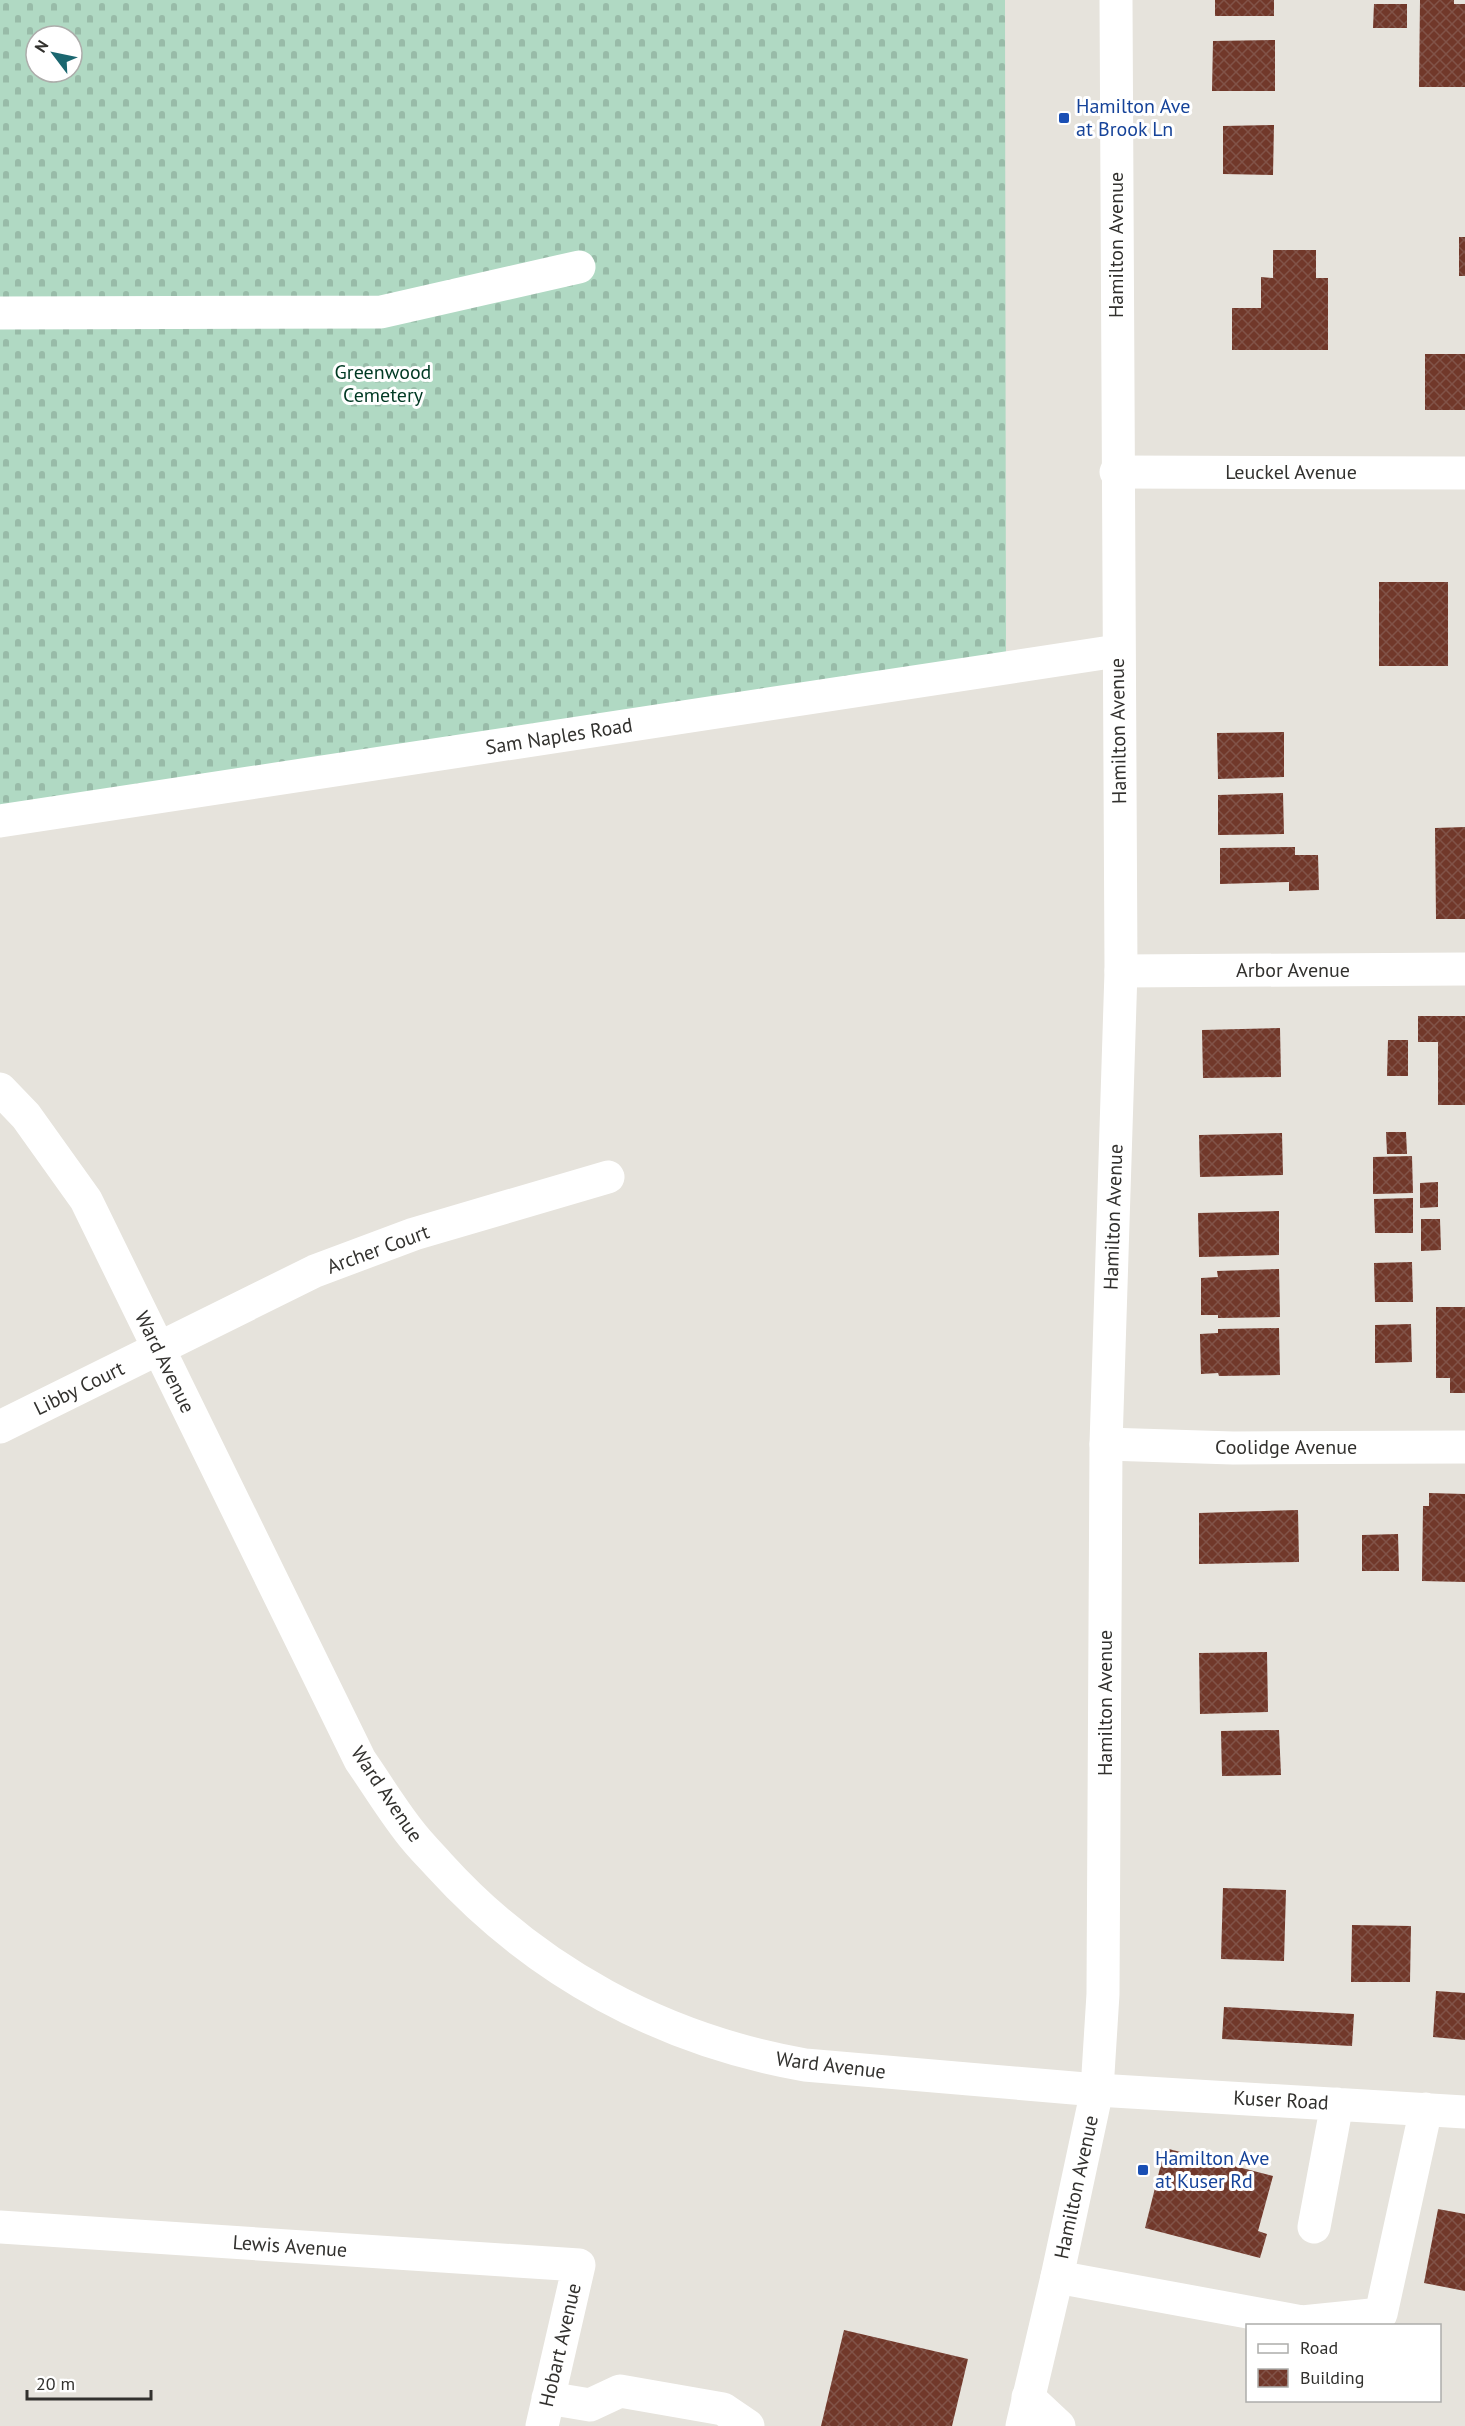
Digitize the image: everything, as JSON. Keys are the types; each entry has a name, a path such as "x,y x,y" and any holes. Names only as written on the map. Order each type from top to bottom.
{"street":[{"name":"Hamilton Avenue","path":"1025,2411 1057,2277 1097,2090 1103,1994 1106,1444 1121,971 1116,472 1116,0"},
{"path":"0,313 381,312 579,267"},
{"name":"Leuckel Avenue","path":"1116,472 1465,473"},
{"name":"Sam Naples Road","path":"0,821 1117,651"},
{"name":"Arbor Avenue","path":"1121,971 1465,969"},
{"name":"Ward Avenue","path":"0,1089 26,1116 86,1200 360,1760 409,1832 468,1897 535,1954 610,2000 691,2036 775,2060 805,2065 1097,2090"},
{"name":"Archer Court","path":"159,1349 315,1271 414,1234 608,1177"},
{"name":"Libby Court","path":"0,1427 159,1349"},
{"name":"Coolidge Avenue","path":"1106,1444 1233,1448 1465,1447"},
{"name":"Kuser Road","path":"1097,2090 1465,2112"},
{"path":"1314,2227 1338,2104"},
{"path":"1057,2277 1302,2322 1381,2314 1425,2109"},
{"name":"Lewis Avenue","path":"0,2227 579,2265"},
{"name":"Hobart Avenue","path":"545,2412 579,2265"},
{"path":"545,2412 590,2405 620,2391 723,2409 748,2426"},
{"path":"1025,2411 1059,2426"}],"green space":[{"name":"Greenwood Cemetery","path":"0,0 1005,0 1006,669 0,834"}],"building":[{"path":"1215,0 1274,0 1274,16 1215,16"},
{"path":"1420,0 1454,0 1454,4 1465,4 1465,87 1419,87"},
{"path":"1374,4 1407,4 1407,28 1373,28"},
{"path":"1275,40 1275,91 1212,91 1213,41"},
{"path":"1274,125 1273,175 1223,174 1223,126"},
{"path":"1459,237 1465,237 1465,276 1459,276"},
{"path":"1273,250 1316,250 1316,278 1328,278 1328,350 1232,350 1232,308 1261,308 1261,277 1273,278"},
{"path":"1425,354 1465,354 1465,410 1425,410"},
{"path":"1379,582 1448,582 1448,666 1379,666"},
{"path":"1284,732 1284,777 1218,779 1217,733"},
{"path":"1283,793 1284,834 1218,835 1218,795"},
{"path":"1465,827 1465,919 1436,919 1435,828"},
{"path":"1295,847 1295,855 1318,855 1319,890 1289,891 1289,882 1220,884 1220,848"},
{"path":"1418,1016 1465,1016 1465,1105 1438,1105 1438,1042 1418,1042"},
{"path":"1280,1028 1281,1077 1203,1078 1202,1030"},
{"path":"1388,1040 1408,1040 1408,1076 1387,1076"},
{"path":"1386,1132 1406,1132 1407,1154 1387,1154"},
{"path":"1282,1133 1283,1175 1200,1177 1199,1135"},
{"path":"1412,1156 1413,1193 1373,1194 1373,1157"},
{"path":"1438,1182 1438,1207 1420,1208 1420,1183"},
{"path":"1413,1198 1413,1233 1375,1233 1374,1199"},
{"path":"1279,1211 1279,1255 1199,1257 1198,1213"},
{"path":"1421,1219 1440,1219 1441,1250 1421,1251"},
{"path":"1412,1262 1413,1302 1375,1302 1374,1263"},
{"path":"1279,1269 1280,1317 1218,1318 1218,1315 1201,1315 1201,1278 1218,1277 1217,1271"},
{"path":"1436,1307 1465,1307 1465,1393 1450,1393 1450,1378 1436,1378"},
{"path":"1411,1324 1412,1362 1375,1363 1375,1325"},
{"path":"1279,1328 1280,1375 1201,1374 1200,1334 1218,1333 1218,1329"},
{"path":"1429,1493 1465,1494 1465,1582 1422,1581 1423,1506 1429,1506"},
{"path":"1298,1510 1299,1562 1199,1564 1199,1513"},
{"path":"1398,1534 1399,1571 1362,1571 1362,1535"},
{"path":"1267,1652 1268,1712 1200,1714 1199,1653"},
{"path":"1279,1730 1281,1775 1222,1776 1221,1731"},
{"path":"1223,1888 1286,1890 1284,1961 1221,1959"},
{"path":"1352,1925 1411,1926 1410,1982 1351,1982"},
{"path":"1436,1991 1465,1993 1465,2040 1433,2037"},
{"path":"1224,2007 1354,2014 1352,2046 1222,2039"},
{"path":"1165,2148 1273,2176 1258,2231 1267,2234 1260,2258 1145,2228"},
{"path":"1438,2209 1465,2214 1465,2291 1424,2283"},
{"path":"844,2330 968,2359 952,2426 821,2426"}],"place":[{"name":"Hamilton Ave at Brook Ln","path":"1064,118"},
{"name":"Hamilton Ave at Kuser Rd","path":"1143,2170"}]}
